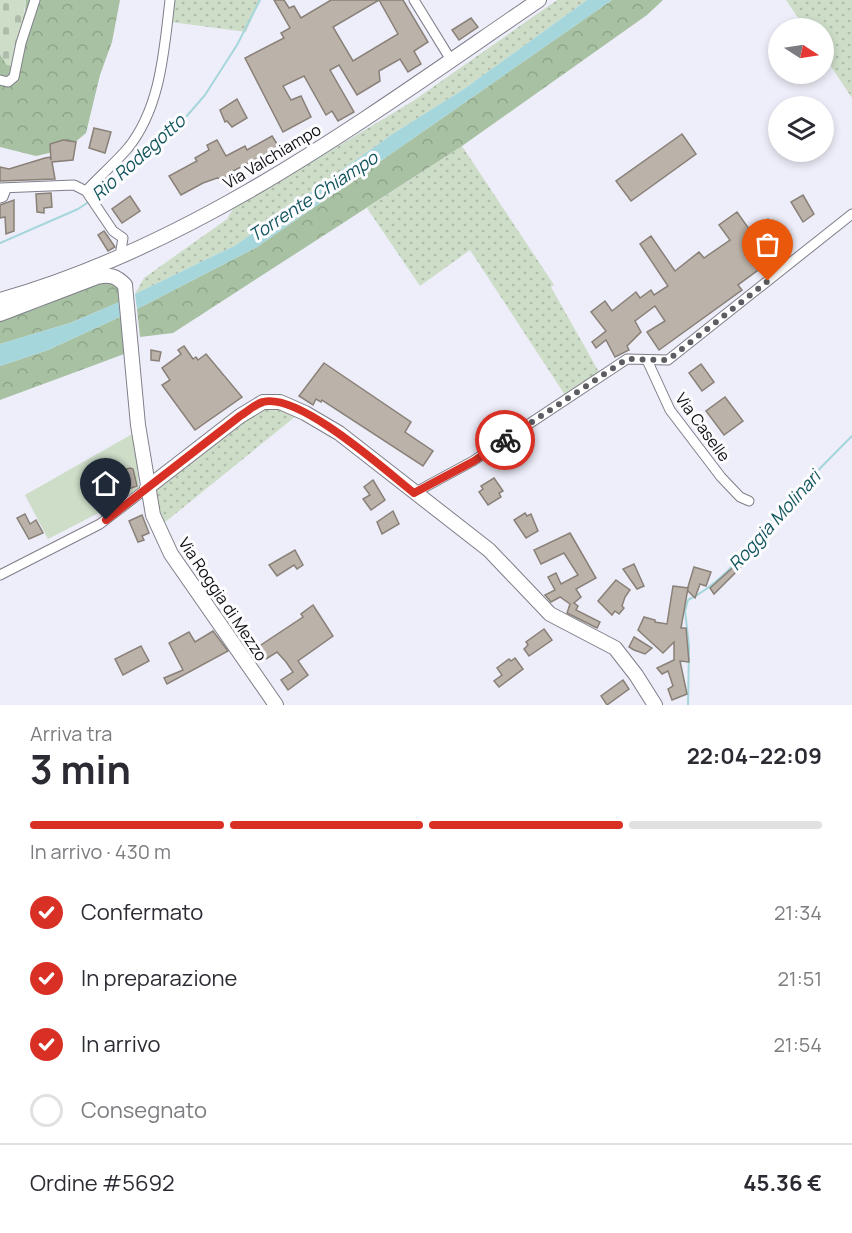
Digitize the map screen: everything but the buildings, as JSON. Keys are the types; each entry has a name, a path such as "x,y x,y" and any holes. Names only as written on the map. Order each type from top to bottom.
{"street":[{"path":"0,80 8,81 14,78 21,43 35,0"},
{"path":"86,191 129,147 153,101 170,0"},
{"path":"414,0 451,60"},
{"name":"Via Valchiampo","path":"0,300 71,277 120,256 268,180 539,0"},
{"path":"0,198 3,189 74,185 86,191 113,231 123,238 120,256"},
{"path":"414,493 474,461 627,359 668,360 852,214"},
{"name":"Via Roggia di Mezzo","path":"0,314 108,274 117,277 125,285 147,488 153,515 171,554 276,705"},
{"name":"Via Caselle","path":"647,360 670,410 721,477 740,497 749,501"},
{"path":"0,575 100,524 240,416 263,402 280,402 339,433 489,550 550,614 615,648 655,705"}],"green space":[{"path":"0,0 26,0 15,67 7,65 0,54"},
{"path":"26,0 120,0 112,42 100,75 86,133 67,149 36,156 0,147 0,54 7,65 25,11"},
{"path":"171,0 260,0 246,32 171,22"},
{"path":"557,0 587,0 464,89 394,133 236,245 135,294 144,278 227,219 235,205 262,192 413,101"},
{"path":"612,0 663,0 647,15 462,146 173,333 140,337 137,309 257,247"},
{"path":"786,0 852,0 852,98 834,71 834,18 798,18"},
{"path":"462,146 554,285 551,287 599,372 565,395 470,250 420,286 367,208"},
{"path":"100,280 113,282 122,292 122,301 70,323 0,344 0,321 41,307"},
{"path":"124,315 127,353 0,400 0,366 48,350"},
{"path":"279,408 296,416 164,523 154,490 258,409"},
{"path":"134,433 139,487 116,504 48,539 25,495"}],"water":[{"name":"Torrente Chiampo","path":"587,0 612,0 257,247 137,309 135,294 236,245 394,133 464,89"},
{"path":"122,301 124,315 48,350 0,366 0,344 70,323"}],"waterway":[{"name":"Rio Rodegotto","path":"94,198 179,125 205,95 237,45 260,0"},
{"name":"Rio Rodegotto","path":"0,243 78,209 90,201"},
{"name":"Roggia Molinari","path":"688,705 689,645 685,611 688,600 722,576 788,501 852,436"}],"way so far":[{"path":"505,440 627,359 668,360 768,281"}],"route":[{"path":"106,520 240,416 263,402 280,402 305,413 339,433 414,493 474,461 505,440"}]}
